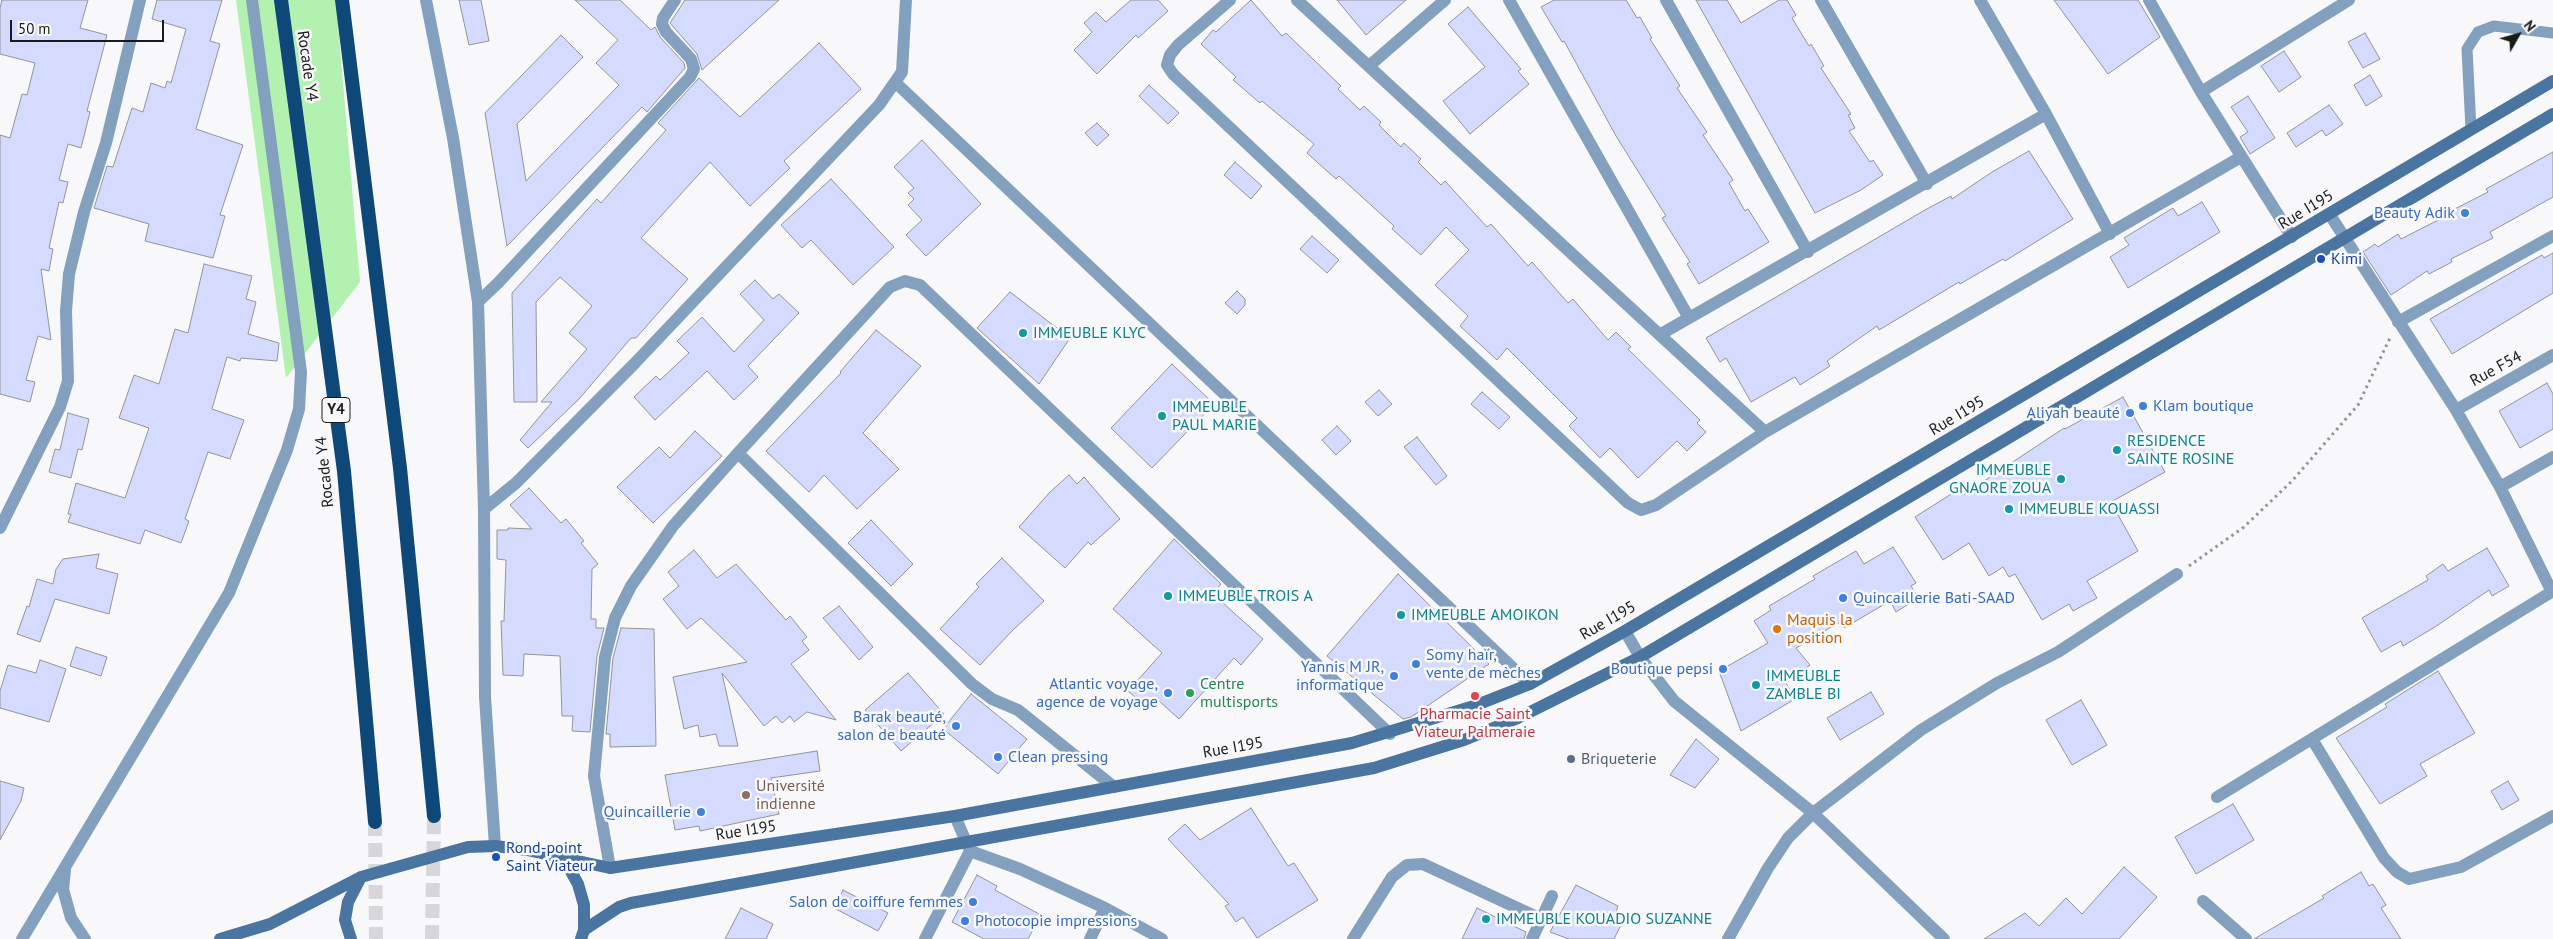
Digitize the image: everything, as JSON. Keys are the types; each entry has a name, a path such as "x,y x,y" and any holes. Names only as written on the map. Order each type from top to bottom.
{"highway":[{"name":"Rocade Y4","path":"280,0 344,471 375,822"},
{"path":"342,0 400,468 434,816"}],"main road":[{"name":"Rue I195","path":"220,939 270,924 362,877 468,847 495,846 563,857 610,868 955,816 1352,743 1390,734 1474,706 1530,684 1625,631 2330,215 2553,81"},
{"path":"583,934 619,907 631,903 968,846 1374,768 1464,740 1518,718 1640,657 2346,239 2553,114"},
{"path":"563,857 575,878 584,904 583,934"},
{"path":"351,939 346,920 348,902 362,877"}],"street":[{"path":"0,528 60,407 68,381 66,311 69,274 84,212 106,143 140,0"},
{"path":"22,939 229,593 287,450 299,409 301,372 252,0"},
{"path":"426,0 453,138 478,302 484,509 485,696 495,846"},
{"path":"478,302 498,283 690,77 694,69 692,58 666,32 662,24 663,18 675,0"},
{"path":"484,509 516,483 634,363 879,105 902,72 906,0"},
{"path":"1230,0 1170,54 1167,65 1173,74 1628,503 1641,510 1656,505 1766,432 2241,157"},
{"path":"1298,0 1766,432"},
{"path":"1369,66 1445,0"},
{"path":"1509,0 1689,318"},
{"path":"1666,0 1808,252"},
{"path":"1821,0 1927,184"},
{"path":"1980,0 2046,114 2110,234"},
{"path":"2149,0 2201,92 2292,237"},
{"path":"2201,92 2349,0"},
{"path":"895,82 1530,684"},
{"path":"1661,334 1808,252 2046,114"},
{"path":"2217,797 2552,592 2500,487 2456,410 2330,215"},
{"path":"2398,322 2553,236"},
{"path":"610,868 594,776 605,657 615,618 630,586 673,526 738,452 890,287 905,281 920,285 1390,734"},
{"name":"Rue F54","path":"2456,410 2553,356"},
{"path":"738,452 972,684 992,699 1018,710 1114,787"},
{"path":"2500,487 2553,457"},
{"path":"1728,939 1768,868 1788,838 1813,813 1921,730 1997,682 2058,652 2177,574"},
{"path":"1625,631 1640,657 1674,702 1813,813 1944,939"},
{"path":"2312,739 2384,858 2397,872 2409,879 2461,867 2553,816"},
{"path":"955,816 968,846 1105,908 1162,939"},
{"path":"925,939 968,846"},
{"path":"1353,939 1392,878 1407,865 1423,864 1541,919"},
{"path":"65,868 63,889 71,918 85,939"},
{"path":"1532,939 1552,896"},
{"path":"2203,901 2246,939"},
{"path":"1090,939 1105,908"}],"lane":[{"path":"2471,129 2467,49 2478,32 2494,26 2553,32"}],"path":[{"path":"2177,574 2244,527 2292,481 2358,405 2398,322"}],"green space":[{"path":"236,0 336,0 360,282 286,378"}],"building":[{"path":"2,0 88,0 80,28 107,35 87,111 90,112 81,148 68,144 59,180 68,182 63,203 59,202 49,248 53,249 49,271 41,269 51,340 38,336 26,380 35,382 30,402 0,394 0,135 10,138 22,94 27,95 35,63 0,54 0,8"},
{"path":"157,0 222,0 210,41 220,44 196,129 243,145 220,215 225,216 213,258 145,241 149,224 94,208 107,166 113,167 132,108 143,112 151,83 165,88 167,81 171,83 186,29 152,19"},
{"path":"459,0 481,0 489,41 469,45"},
{"path":"575,0 620,0 651,30 655,27 660,37 684,63 685,68 647,112 642,107 507,246 485,113 561,35 583,57 517,124 526,181 619,85 596,63 618,40"},
{"path":"685,0 779,0 702,70 697,54 670,23"},
{"path":"1131,0 1158,0 1168,11 1138,38 1136,35 1097,74 1074,50 1092,32 1084,23 1096,12 1106,22"},
{"path":"1251,0 1282,36 1286,33 1341,86 1338,89 1360,110 1364,106 1381,122 1379,125 1401,147 1404,143 1421,159 1418,162 1441,185 1445,181 1487,227 1491,224 1528,266 1532,262 1568,303 1573,299 1608,340 1616,332 1631,347 1628,349 1700,420 1697,423 1706,432 1687,451 1677,441 1638,478 1610,448 1600,458 1569,426 1577,418 1507,348 1497,360 1460,326 1468,316 1435,285 1469,250 1446,227 1421,255 1392,229 1394,226 1339,176 1336,179 1307,153 1314,144 1262,101 1260,103 1233,80 1236,77 1201,44 1213,30 1216,32"},
{"path":"1337,0 1406,0 1366,35"},
{"path":"1554,0 1626,0 1637,18 1640,17 1652,38 1650,39 1680,86 1677,88 1707,132 1703,135 1733,180 1729,183 1745,211 1748,209 1769,242 1699,284 1687,264 1690,262 1662,218 1666,216 1616,136 1564,41 1562,42 1541,7"},
{"path":"1696,0 1727,0 1741,23 1779,0 1787,0 1796,15 1792,18 1809,46 1811,44 1824,66 1821,68 1851,114 1848,115 1855,128 1849,131 1870,162 1873,160 1883,175 1861,190 1815,213"},
{"path":"2054,0 2138,0 2160,37 2108,74"},
{"path":"1468,7 1521,69 1518,71 1529,84 1470,134 1443,101 1485,67 1448,24"},
{"path":"2365,33 2380,59 2363,68 2348,42"},
{"path":"819,43 861,89 784,161 790,168 750,206 710,162 641,238 688,279 636,338 631,338 579,399 528,448 520,440 552,402 541,402 587,349 569,333 592,306 560,277 536,302 537,402 514,402 512,293 597,199 601,203 666,130 658,123 699,78 740,117"},
{"path":"2284,51 2301,77 2279,92 2261,66"},
{"path":"2370,75 2382,96 2366,106 2354,85"},
{"path":"1149,85 1179,113 1168,124 1139,96"},
{"path":"2248,96 2275,138 2250,154 2240,137 2248,132 2231,107"},
{"path":"2329,105 2343,124 2326,136 2322,130 2296,147 2287,133"},
{"path":"1097,123 1109,135 1097,146 1085,133"},
{"path":"922,140 981,204 926,256 906,235 922,220 908,205 914,199 908,193 914,188 894,167"},
{"path":"2029,151 2073,219 2005,261 2003,259 1960,284 1959,282 1879,330 1877,326 1827,361 1830,366 1800,385 1795,377 1751,402 1726,358 1720,362 1706,338 1925,210 1951,196 1952,199 1992,172"},
{"path":"2553,152 2553,197 2490,232 2493,238 2451,259 2452,262 2429,274 2427,271 2391,295 2363,252 2375,244 2378,247 2398,234 2401,239 2446,216 2445,214 2488,192 2486,189"},
{"path":"1235,162 1262,186 1251,199 1224,175"},
{"path":"831,179 894,247 853,285 811,240 802,248 781,225"},
{"path":"2202,202 2220,232 2128,288 2110,257 2129,245 2124,238 2173,208 2178,216"},
{"path":"1312,236 1339,260 1327,273 1300,249"},
{"path":"2553,253 2553,293 2452,354 2430,319 2542,255 2544,258"},
{"path":"204,264 252,276 246,299 256,302 248,334 279,343 277,361 241,358 240,361 227,357 212,409 244,420 230,459 208,452 185,519 189,521 181,543 145,530 140,544 68,522 71,514 68,514 76,483 125,498 149,428 119,418 134,375 159,384 175,329 188,333"},
{"path":"755,280 773,299 779,294 799,313 748,366 758,377 734,400 707,371 655,420 634,397 656,376 660,380 689,353 677,341 702,317 734,352 764,320 740,294"},
{"path":"1237,291 1245,299 1245,305 1237,314 1225,303"},
{"name":"IMMEUBLE KLYC","path":"1010,292 1070,338 1039,384 977,328"},
{"path":"876,330 921,366 863,433 899,469 857,509 824,475 809,492 766,451 841,373"},
{"name":"IMMEUBLE PAUL MARIE","path":"1172,364 1214,404 1152,468 1111,428"},
{"path":"2547,383 2553,394 2553,429 2520,448 2499,411"},
{"path":"1379,390 1392,404 1378,416 1365,402"},
{"path":"1482,392 1510,417 1499,429 1471,404"},
{"path":"2123,397 2165,472 2111,502 2138,551 2087,581 2097,598 2073,611 2069,604 2042,620 2015,574 2009,577 2003,567 1989,576 1969,543 1943,560 1915,517 1959,489 1963,495 2064,428"},
{"path":"68,413 89,419 82,450 78,449 71,478 49,472 55,449 60,450"},
{"path":"1337,426 1351,441 1336,455 1322,440"},
{"path":"695,431 722,456 653,523 617,487 659,447 670,458"},
{"path":"1417,437 1447,476 1436,485 1404,447"},
{"path":"1069,475 1077,484 1084,477 1120,519 1091,545 1088,542 1065,568 1019,527 1050,492"},
{"path":"529,488 561,523 566,519 584,541 581,543 598,564 592,569 591,619 596,619 596,628 604,628 597,656 590,732 572,731 573,716 562,716 560,656 524,654 523,676 503,675 501,621 504,621 506,560 497,559 497,530 508,530 508,528 532,529 510,505"},
{"path":"871,520 913,564 891,586 848,543"},
{"path":"1174,539 1221,584 1213,594 1263,639 1241,665 1234,658 1179,719 1158,700 1149,709 1128,691 1162,653 1113,609"},
{"path":"1893,547 1916,583 1911,586 1918,598 1896,612 1890,601 1844,628 1840,622 1796,648 1810,665 1786,683 1795,699 1741,731 1719,671 1768,643 1754,621 1771,610 1769,606 1815,579 1813,576 1856,551 1864,564"},
{"path":"2487,548 2509,586 2492,596 2489,590 2435,627 2403,646 2401,641 2381,652 2362,618 2428,580 2426,576 2443,564 2448,571"},
{"path":"694,550 717,578 736,564 786,620 790,616 807,637 802,641 809,650 791,664 836,720 807,712 794,722 790,716 782,723 776,716 764,726 722,673 738,746 719,746 716,734 700,737 698,725 684,729 673,677 747,662 701,618 687,629 663,599 679,586 668,572"},
{"path":"99,554 96,568 118,574 109,614 55,599 40,642 17,634 27,606 29,607 37,579 53,584 56,569 63,559"},
{"path":"1002,558 1044,601 980,665 940,629 979,587 976,584"},
{"name":"IMMEUBLE AMOIKON","path":"1398,574 1489,664 1411,717 1403,719 1327,656"},
{"path":"839,606 873,647 859,660 823,618"},
{"path":"621,628 654,629 656,746 610,747 610,734 606,734 613,658"},
{"path":"76,647 107,657 101,676 70,666"},
{"path":"40,660 66,669 49,722 0,708 0,691 8,665 36,673"},
{"path":"2438,671 2475,733 2420,764 2427,776 2380,804 2336,738 2387,707 2385,704"},
{"path":"908,673 944,714 901,751 865,710"},
{"path":"1871,692 1884,714 1840,740 1827,718"},
{"path":"971,694 1027,739 998,774 943,729"},
{"path":"2081,700 2107,745 2072,765 2046,720"},
{"path":"1696,739 1719,759 1695,788 1670,775"},
{"path":"817,751 820,771 771,778 779,814 700,831 699,826 675,830 665,775"},
{"path":"0,781 24,788 21,801 0,840"},
{"path":"2508,781 2519,800 2502,810 2491,791"},
{"path":"2233,804 2254,840 2196,874 2175,837"},
{"path":"1251,808 1288,866 1294,863 1318,900 1257,938 1243,917 1236,922 1225,906 1229,904 1168,839 1185,824 1200,840"},
{"path":"2124,867 2157,897 2119,939 1984,939 2025,913 2039,926 2066,898 2082,914"},
{"path":"2361,872 2369,886 2373,884 2386,905 2381,908 2401,939 2254,939 2324,898 2322,896"},
{"path":"977,875 997,886 995,890 1041,915 1028,939 984,939 952,922"},
{"path":"1576,885 1618,906 1614,918 1622,923 1614,939 1569,939 1550,932"},
{"path":"843,890 888,913 878,931 834,908"},
{"path":"741,908 773,924 766,939 725,939"},
{"name":"IMMEUBLE KOUADIO SUZANNE","path":"1477,908 1526,932 1524,939 1462,939"}],"tunnel":[{"path":"432,939 434,816"},
{"path":"375,822 376,939"}],"place":[{"name":"Beauty Adik","path":"2465,213"},
{"name":"Kimi","path":"2321,259"},
{"name":"IMMEUBLE KLYC","path":"1023,333"},
{"name":"Klam boutique","path":"2143,406"},
{"name":"Aliyah beauté","path":"2130,413"},
{"name":"IMMEUBLE PAUL MARIE","path":"1162,416"},
{"name":"RESIDENCE SAINTE ROSINE","path":"2117,450"},
{"name":"IMMEUBLE GNAORE ZOUA","path":"2061,479"},
{"name":"IMMEUBLE KOUASSI","path":"2009,509"},
{"name":"IMMEUBLE TROIS A","path":"1168,596"},
{"name":"Quincaillerie Bati-SAAD","path":"1843,598"},
{"name":"IMMEUBLE AMOIKON","path":"1401,615"},
{"name":"Maquis la position","path":"1777,629"},
{"name":"Somy haïr, vente de mèches","path":"1416,664"},
{"name":"Boutique pepsi","path":"1723,669"},
{"name":"Yannis M JR, informatique","path":"1394,676"},
{"name":"IMMEUBLE ZAMBLE BI","path":"1756,685"},
{"name":"Atlantic voyage, agence de voyage","path":"1168,693"},
{"name":"Centre multisports","path":"1190,693"},
{"name":"Pharmacie Saint Viateur Palmeraie","path":"1475,696"},
{"name":"Barak beauté, salon de beauté","path":"956,726"},
{"name":"Clean pressing","path":"998,757"},
{"name":"Briqueterie","path":"1571,759"},
{"name":"Université indienne","path":"746,795"},
{"name":"Quincaillerie","path":"701,812"},
{"name":"Rond-point Saint Viateur","path":"496,857"},
{"name":"Salon de coiffure femmes","path":"973,902"},
{"name":"IMMEUBLE KOUADIO SUZANNE","path":"1486,919"},
{"name":"Photocopie impressions","path":"965,921"}]}
